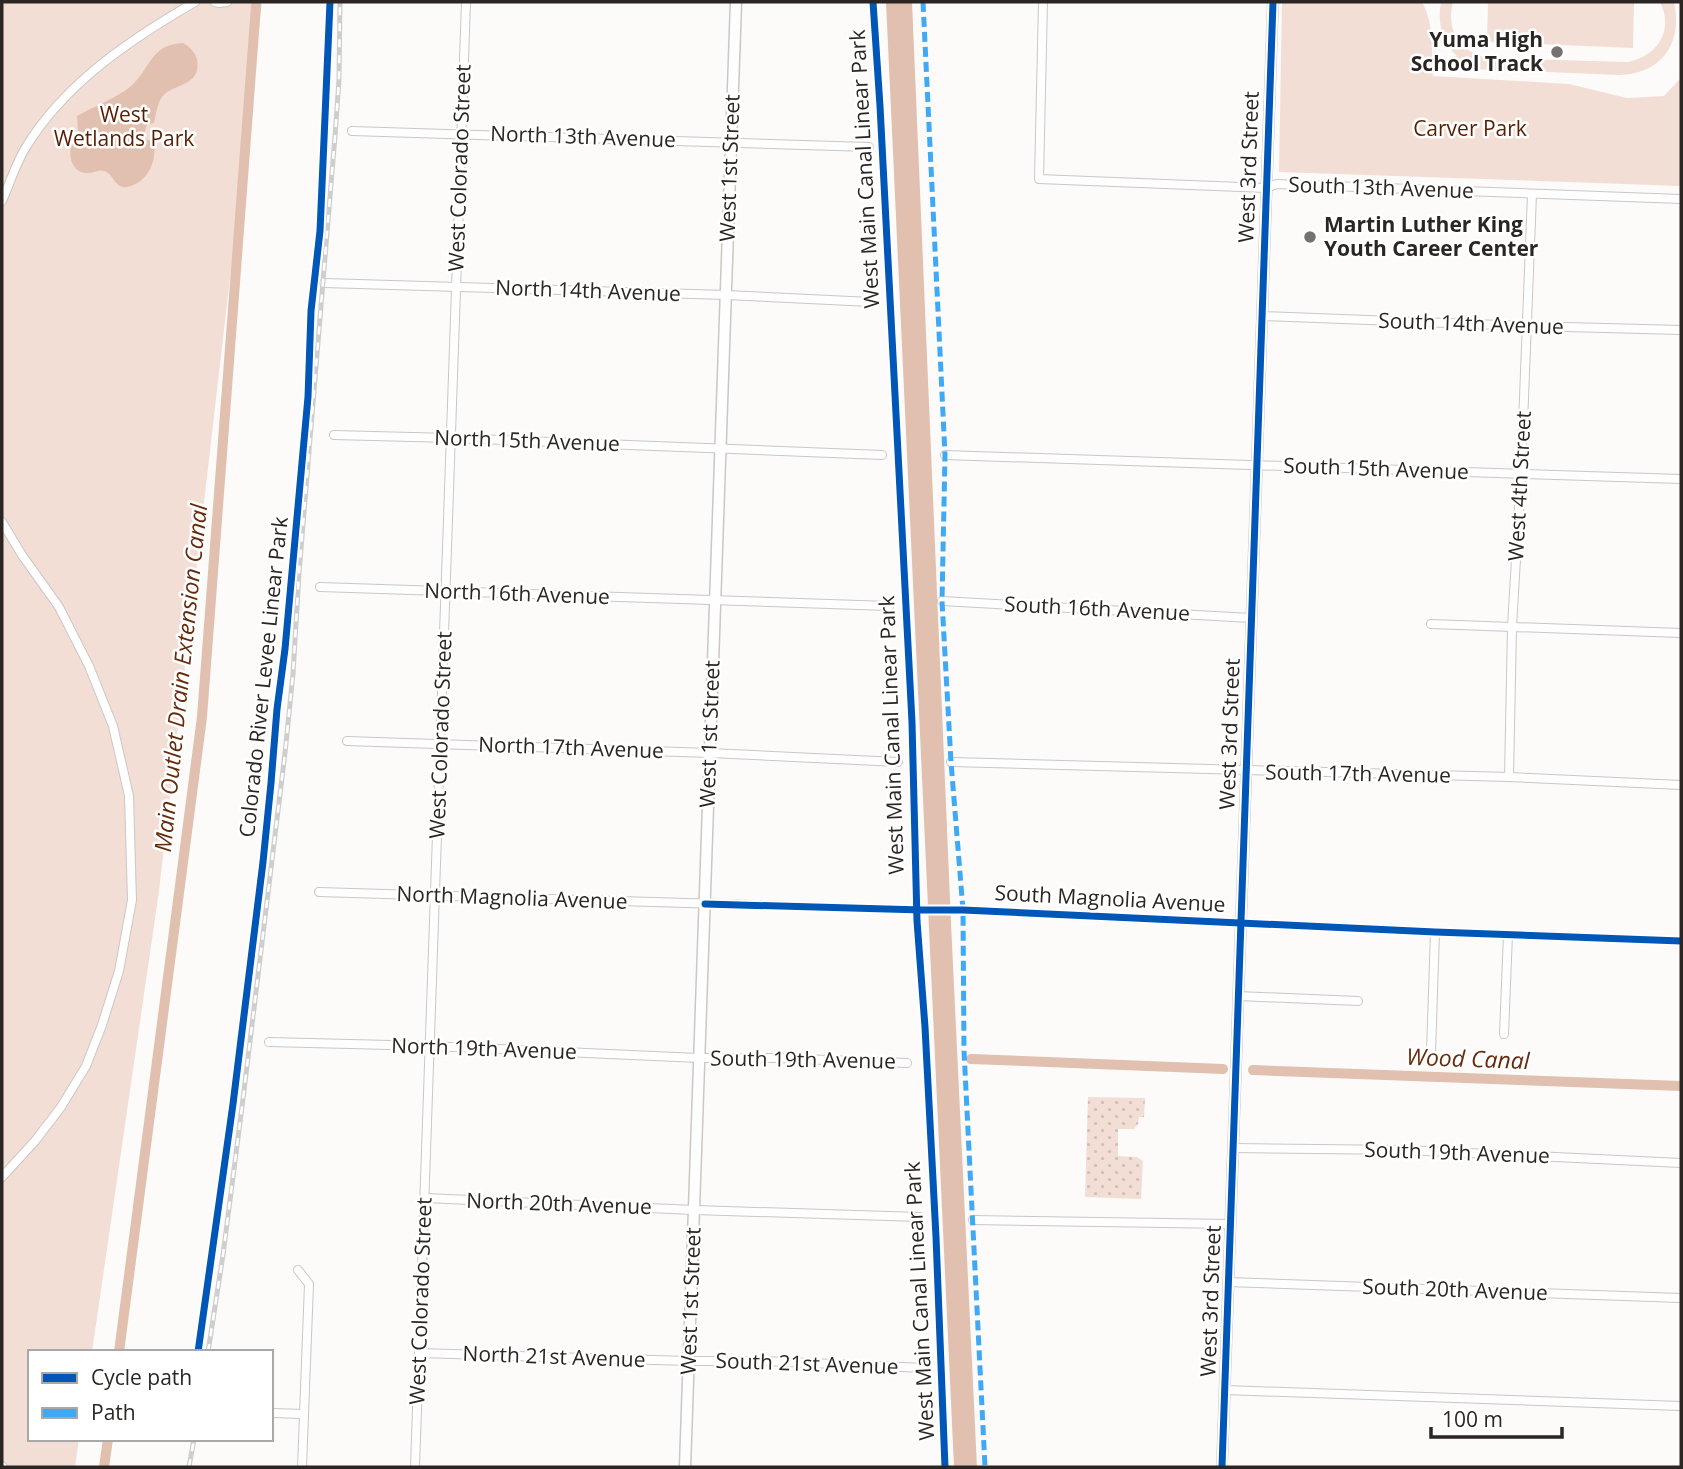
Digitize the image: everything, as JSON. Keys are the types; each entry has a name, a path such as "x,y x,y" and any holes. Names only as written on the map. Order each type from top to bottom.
{"main road":[{"name":"West 1st Street","path":"685,1467 736,2"}],"street":[{"path":"2,201 26,148 61,101 99,66 158,23 194,2"},
{"path":"215,2 227,2"},
{"name":"West Colorado Street","path":"415,1467 466,2"},
{"name":"South 13th Avenue","path":"1043,2 1039,179 1266,188 1277,184 1681,199"},
{"name":"West 3rd Street","path":"1222,1467 1273,2"},
{"name":"North 13th Avenue","path":"352,131 869,147"},
{"name":"West 4th Street","path":"1509,777 1512,627 1532,194"},
{"name":"North 14th Avenue","path":"324,283 726,295"},
{"path":"726,295 872,302"},
{"name":"South 14th Avenue","path":"1261,316 1681,330"},
{"name":"North 15th Avenue","path":"334,435 720,449"},
{"path":"720,449 882,455"},
{"name":"South 15th Avenue","path":"945,455 1681,479"},
{"path":"2,522 59,607 89,666 113,726 129,796 132,901 119,971 86,1066 42,1133 2,1177"},
{"name":"North 16th Avenue","path":"320,587 715,601"},
{"path":"715,601 889,606"},
{"name":"South 16th Avenue","path":"942,601 1251,618"},
{"path":"1431,624 1681,633"},
{"name":"North 17th Avenue","path":"348,741 710,752"},
{"path":"710,752 898,762"},
{"name":"South 17th Avenue","path":"951,762 1509,777 1681,785"},
{"name":"North Magnolia Avenue","path":"319,892 705,904"},
{"name":"South Magnolia Avenue","path":"705,904 952,910 1681,941"},
{"path":"1431,1052 1435,932"},
{"path":"1504,1034 1508,934"},
{"path":"1238,996 1358,1002"},
{"name":"North 19th Avenue","path":"269,1042 699,1058"},
{"name":"South 19th Avenue","path":"699,1058 907,1063"},
{"name":"South 19th Avenue","path":"1233,1148 1405,1150 1681,1163"},
{"name":"North 20th Avenue","path":"425,1198 694,1210"},
{"path":"694,1210 920,1217"},
{"path":"973,1220 1231,1224"},
{"path":"298,1270 309,1284 302,1467"},
{"name":"South 20th Avenue","path":"1228,1282 1681,1298"},
{"name":"North 21st Avenue","path":"419,1353 689,1361"},
{"name":"South 21st Avenue","path":"689,1361 764,1361 925,1368"},
{"path":"1225,1390 1681,1406"},
{"path":"273,1413 304,1414"}],"green space":[{"name":"West Wetlands Park","path":"2,2 262,2 159,891 92,1350 28,1350 28,1441 79,1441 75,1467 2,1467"},
{"name":"Carver Park","path":"1282,2 1422,2 1431,29 1433,76 1569,84 1627,98 1664,96 1681,78 1681,186 1279,172"},
{"path":"1441,2 1453,2 1451,22 1462,45 1487,58 1628,62 1639,59 1655,48 1664,32 1664,12 1660,2 1674,2 1675,31 1666,54 1647,69 1634,73 1619,75 1450,68 1450,57 1457,56 1442,31"},
{"path":"1488,2 1634,2 1633,48 1487,42"},
{"path":"1088,1097 1145,1098 1144,1117 1139,1117 1134,1129 1118,1129 1118,1156 1137,1157 1143,1161 1141,1199 1085,1197"}],"shaded area":[{"path":"886,2 912,2 977,1467 954,1467"},
{"path":"183,43 197,59 195,75 162,97 154,123 147,124 143,139 154,141 155,148 153,162 143,179 124,187 104,171 78,171 70,154 72,144 77,145 81,133 78,131 77,116 126,90 163,49"}],"waterway":[{"name":"Main Outlet Drain Extension Canal","path":"119,1350 202,717 256,6"},
{"name":"Wood Canal","path":"971,1059 1223,1069"},
{"name":"Wood Canal","path":"1253,1070 1681,1086"},
{"name":"Main Outlet Drain Extension Canal","path":"104,1467 108,1441"}],"railway":[{"path":"208,1350 243,1099 293,674 339,80 340,2"},
{"path":"189,1467 194,1441"}],"marked path":[{"path":"923,2 945,455 942,601 963,910 964,1051 985,1467"}],"cycle path":[{"name":"Colorado River Levee Linear Park","path":"198,1350 263,862 285,649 308,397 311,311 320,231 330,2"},
{"name":"West Main Canal Linear Park","path":"873,2 912,722 917,921 936,1237 945,1467"},
{"path":"1222,1467 1273,2"},
{"path":"705,904 963,910 1681,941"}],"place":[{"name":"Yuma High School Track","path":"1557,52"},
{"name":"Martin Luther King Youth Career Center","path":"1310,237"}]}
